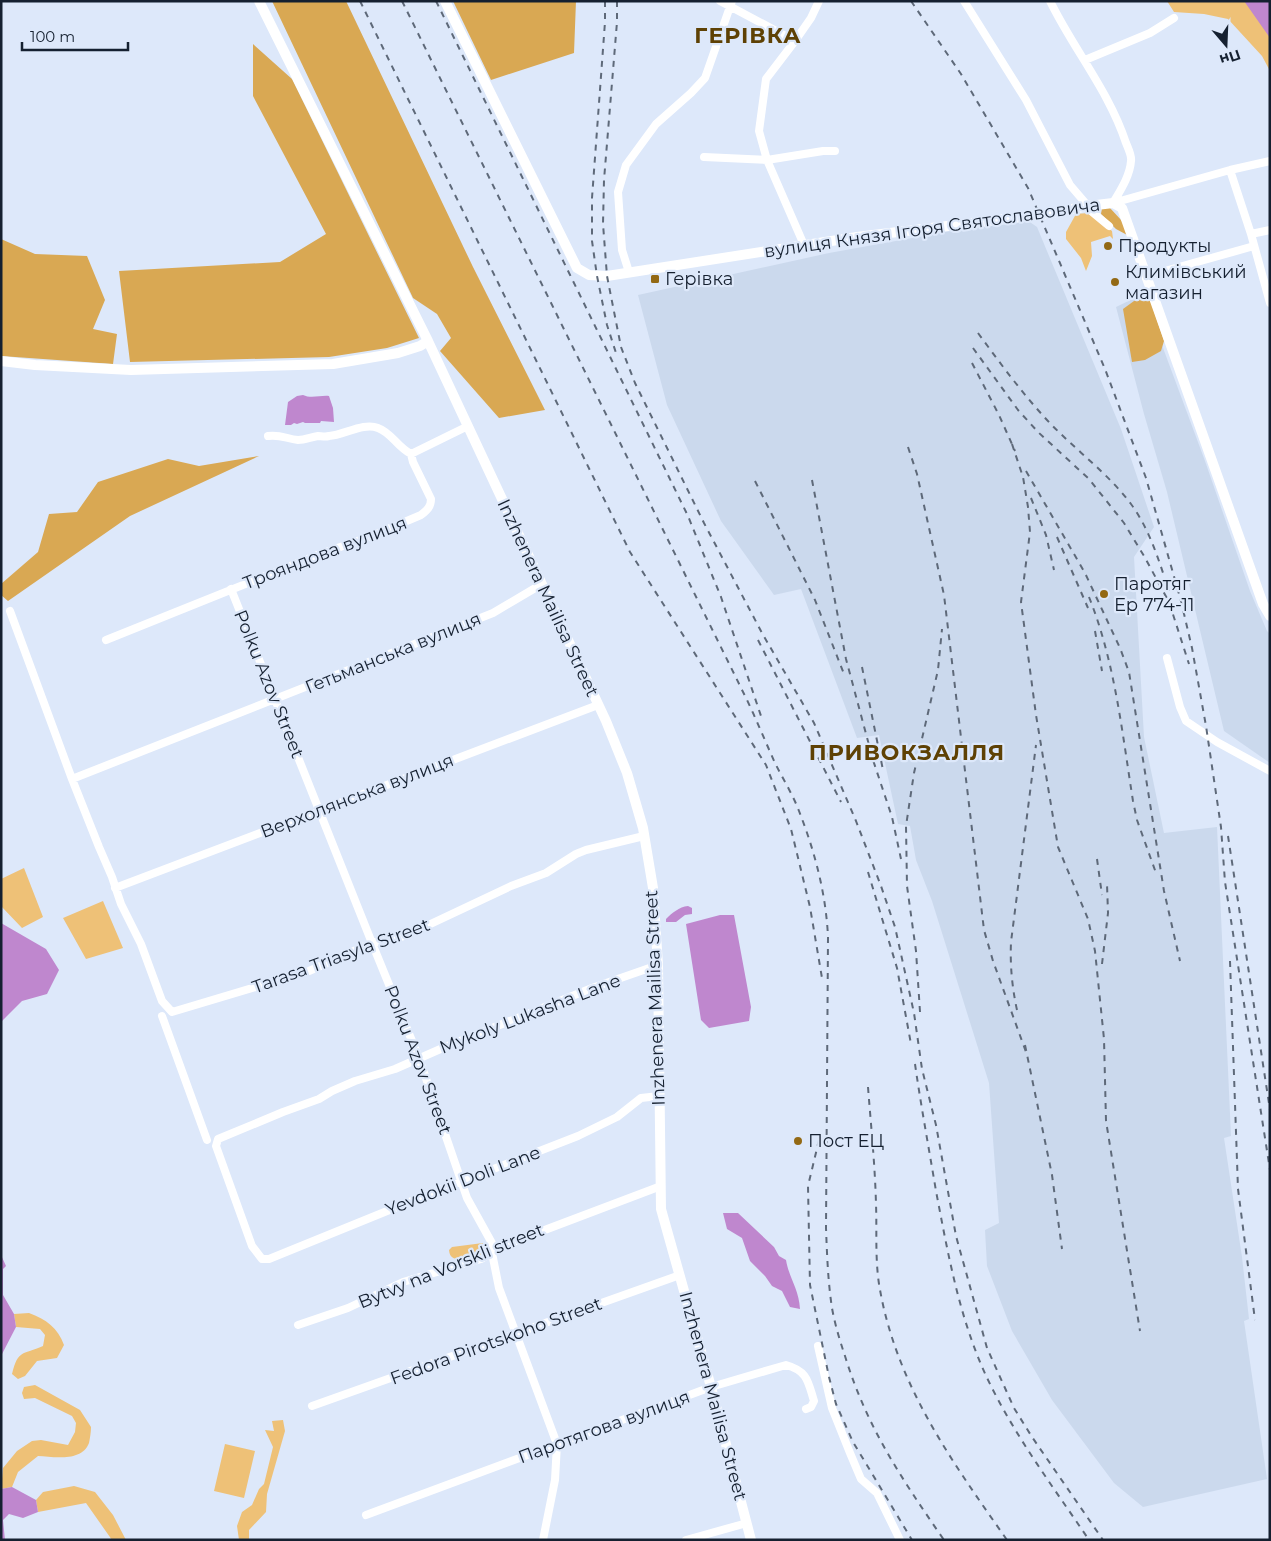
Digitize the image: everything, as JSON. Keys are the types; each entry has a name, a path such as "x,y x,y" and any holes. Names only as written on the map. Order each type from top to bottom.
{"street":[{"name":"Inzhenera Mailisa Street","path":"259,1 428,341 598,705 627,773 644,836 653,888 658,965 661,1209 711,1387 751,1540"},
{"name":"вулиця Князя Ігоря Святославовича","path":"445,1 577,268 589,275 607,276 857,237 1046,214 1087,206 1113,204 1122,208 1260,594 1270,616"},
{"path":"720,1 731,3 795,41"},
{"path":"804,245 767,160 759,130 766,79 811,18 819,1"},
{"path":"964,1 1026,100 1070,185 1087,206 1109,226"},
{"path":"1050,1 1060,22 1108,100 1124,135 1132,160 1125,181 1113,204"},
{"path":"629,272 622,250 618,192 626,165 656,124 691,93 704,78 731,3"},
{"path":"1085,60 1150,32 1174,18"},
{"path":"704,157 767,160 823,151 835,151"},
{"path":"1113,204 1230,170 1270,161"},
{"path":"1230,170 1251,234 1270,304"},
{"path":"1251,234 1270,230"},
{"path":"1147,276 1254,246"},
{"path":"1,361 35,365 131,370 333,364 398,353 420,346 428,341"},
{"path":"268,436 280,435 301,440 317,436 328,436 369,426 384,430 402,449 411,454 468,426"},
{"name":"Трояндова вулиця","path":"106,640 231,589 421,516 431,504 431,499 412,462 411,454"},
{"name":"Гетьманська вулиця","path":"72,779 493,613 542,584"},
{"name":"Polku Azov Street","path":"231,589 419,1058 467,1198 493,1245 492,1253 499,1288 557,1444 555,1480 543,1540"},
{"path":"10,612 115,888"},
{"path":"1167,658 1180,707 1186,721 1217,742 1270,771"},
{"name":"Верхолянська вулиця","path":"115,888 598,705"},
{"name":"Tarasa Triasyla Street","path":"115,888 141,944 162,1001 172,1012 309,970 372,943 401,937 511,886 546,873 576,854 644,836"},
{"name":"Mykoly Lukasha Lane","path":"262,1259 252,1246 219,1158 216,1146 218,1139 289,1109 319,1099 343,1086 395,1069 592,988 658,965"},
{"path":"162,1016 206,1140"},
{"name":"Yevdokii Doli Lane","path":"262,1259 269,1259 578,1136 617,1116 641,1098 659,1096"},
{"name":"Bytvy na Vorskli street","path":"298,1325 348,1308 402,1282 481,1259 505,1245 661,1186"},
{"name":"Fedora Pirotskoho Street","path":"312,1406 680,1275"},
{"path":"818,1346 832,1408 850,1452 862,1479 877,1494 900,1540"},
{"name":"Паротягова вулиця","path":"366,1515 711,1387 786,1366 798,1368 804,1374 814,1401 811,1407 806,1409"},
{"path":"686,1540 747,1523"}],"shaded area":[{"path":"272,1 346,1 473,267 545,410 499,418 440,351 451,338 437,314 413,298"},
{"path":"453,1 576,1 574,53 491,80"},
{"path":"1167,1 1246,1 1270,34 1270,71 1262,56 1228,19 1204,14 1174,12"},
{"path":"1244,1 1270,1 1270,38"},
{"path":"253,44 292,79 419,338 387,348 329,357 130,362 119,271 280,262 326,234 253,96"},
{"path":"1102,207 1110,208 1122,221 1129,236 1116,229 1101,214"},
{"path":"1088,213 1112,231 1113,239 1110,236 1091,242 1092,256 1086,271 1081,258 1066,239 1066,232 1076,214"},
{"path":"1024,218 1037,227 1121,429 1154,527 1134,557 1144,737 1164,833 1217,827 1231,1136 1224,1138 1242,1257 1249,1319 1244,1321 1267,1479 1143,1507 1114,1483 1052,1400 1012,1331 987,1266 985,1230 999,1223 989,1083 932,901 916,860 910,826 898,824 879,735 857,738 801,589 774,595 721,521 667,405 638,295 829,253"},
{"path":"1,239 35,254 87,256 105,300 93,329 117,334 113,364 1,356"},
{"path":"1145,293 1151,302 1164,341 1161,351 1145,360 1132,362 1123,309"},
{"path":"1143,294 1205,461 1250,591 1270,634 1270,763 1224,731 1167,492 1116,307"},
{"path":"297,396 309,397 329,396 333,408 334,422 303,422 285,425 288,402"},
{"path":"259,456 130,516 8,601 1,595 1,584 38,552 49,514 77,512 98,482 168,459 199,466"},
{"path":"24,868 43,917 22,928 1,906 1,879"},
{"path":"103,901 123,948 86,959 63,918"},
{"path":"688,906 692,908 692,914 685,915 676,922 666,922 666,919 673,913"},
{"path":"720,915 734,915 751,1007 749,1021 709,1028 701,1020 686,924"},
{"path":"1,923 46,949 59,970 47,994 22,1001 1,1022"},
{"path":"723,1213 738,1213 774,1247 779,1256 786,1260 798,1295 800,1309 790,1307 782,1291 772,1286 750,1261 742,1238 727,1229"},
{"path":"483,1243 486,1252 469,1260 467,1258 453,1258 450,1254 449,1250 452,1247"},
{"path":"1,1255 6,1266 3,1269 3,1295 14,1314 16,1327 1,1356"},
{"path":"29,1313 51,1325 64,1345 57,1358 37,1361 25,1376 18,1379 12,1374 17,1360 22,1354 43,1346 45,1335 40,1329 16,1327 14,1314"},
{"path":"35,1385 80,1410 91,1427 89,1443 85,1449 74,1456 38,1456 18,1472 12,1487 1,1489 3,1468 17,1451 32,1441 41,1440 68,1445 75,1432 76,1423 72,1416 35,1398 24,1399 22,1393 24,1387"},
{"path":"283,1420 285,1431 267,1494 266,1512 249,1530 249,1540 239,1540 237,1526 242,1512 252,1505 259,1489 264,1484 273,1447 265,1430 274,1431 272,1421"},
{"path":"225,1444 255,1451 244,1498 214,1491"},
{"path":"74,1486 95,1492 113,1515 126,1540 112,1540 86,1503 38,1512 36,1500 43,1492"},
{"path":"12,1487 36,1500 38,1512 23,1518 9,1514 3,1520 5,1540 1,1540 1,1489"}],"railway":[{"path":"360,1 630,552 766,765 791,829 810,907 822,978"},
{"path":"402,1 747,700 805,826 822,889 828,937 826,1228 833,1314 839,1339 854,1382 875,1430 900,1474 944,1540"},
{"path":"436,1 688,516 721,597 761,716"},
{"path":"605,1 592,198 592,241 607,325 616,353"},
{"path":"617,1 617,22 604,180 603,224 607,276 621,347 635,383 704,523 762,633 814,723 856,821 895,927 914,1013 922,1069 936,1125 956,1236 987,1348 1014,1408 1103,1540"},
{"path":"911,1 961,74 1028,188 1105,369 1146,478 1181,601 1192,648 1206,726 1221,827 1225,882 1270,1170"},
{"path":"978,333 1011,378 1038,410 1057,431 1112,481 1131,504 1149,535 1169,591"},
{"path":"973,348 1018,410 1038,432 1089,479 1124,523 1169,602 1189,664"},
{"path":"972,363 1015,451"},
{"path":"1012,444 1023,477 1028,507 1030,532 1021,602 1036,715 1058,847 1088,919 1095,951 1104,1039 1106,1121 1140,1331"},
{"path":"908,447 917,474 944,595 984,930 993,961 1026,1052"},
{"path":"1026,471 1085,573 1120,648 1129,672 1164,891 1180,961"},
{"path":"812,480 846,659 873,760 892,817 901,859"},
{"path":"755,481 815,600 844,674"},
{"path":"1031,498 1046,535 1054,570"},
{"path":"1057,537 1088,608"},
{"path":"1089,597 1098,622 1111,672 1137,820 1156,873"},
{"path":"920,1012 916,951 907,886 906,826 914,773 938,670 942,629"},
{"path":"1095,631 1102,671"},
{"path":"758,640 841,802"},
{"path":"862,667 883,770"},
{"path":"1017,1010 1012,976 1011,942 1036,745"},
{"path":"1228,836 1270,1110"},
{"path":"1097,859 1102,895"},
{"path":"868,872 897,968 911,1044"},
{"path":"1102,964 1108,913 1107,884"},
{"path":"1230,961 1238,1189 1255,1320"},
{"path":"1025,1045 1052,1175 1062,1249"},
{"path":"915,1064 946,1242 957,1293 972,1342 993,1390 1015,1429 1089,1540"},
{"path":"868,1087 875,1175 878,1274 887,1320 898,1355 928,1419 946,1450 1007,1540"},
{"path":"819,1140 808,1186 810,1285 829,1377 836,1404 853,1442 912,1540"}],"place":[{"name":"Продукты","path":"1108,246"},
{"name":"Герівка","path":"655,279"},
{"name":"Климівський магазин","path":"1115,282"},
{"name":"Паротяг Ер 774-11","path":"1104,594"},
{"name":"Пост ЕЦ","path":"798,1141"}],"district":[{"name":"ГЕРІВКА","path":"748,35"},
{"name":"ПРИВОКЗАЛЛЯ","path":"907,752"}]}
